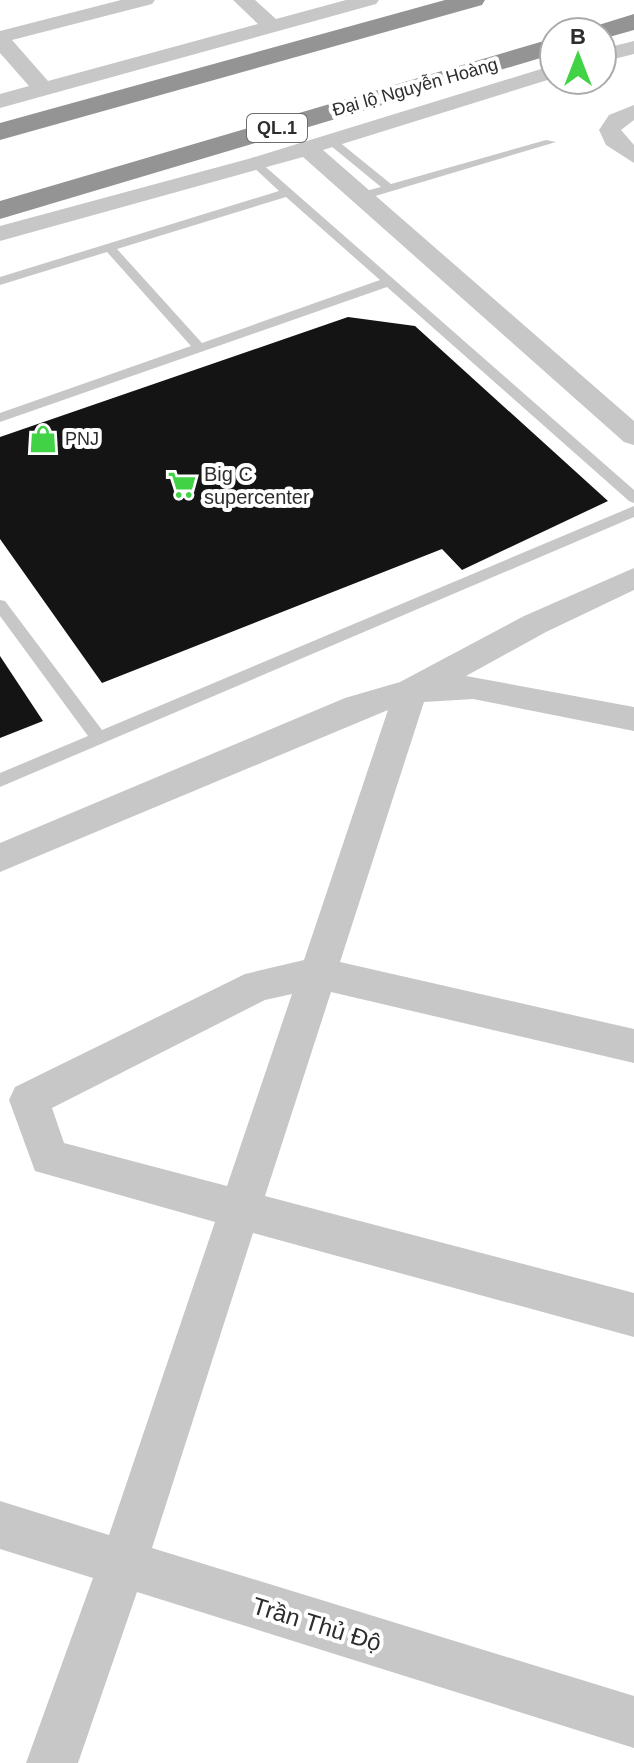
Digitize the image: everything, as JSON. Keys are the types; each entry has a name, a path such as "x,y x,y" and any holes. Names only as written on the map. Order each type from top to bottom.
{"highway":[{"path":"0,132 473,0"},
{"name":"Đại lộ Nguyễn Hoàng","path":"0,210 538,51"}],"street":[{"path":"43,89 0,38 145,0"},
{"path":"243,0 272,26"},
{"path":"0,101 363,1"},
{"name":"Đại lộ Nguyễn Hoàng","path":"0,234 256,164 538,76"},
{"path":"634,112 617,120 610,130 614,140 634,156"},
{"path":"318,143 362,196 634,436"},
{"path":"0,858 357,707 411,691 535,624 634,578"},
{"path":"411,691 473,687 634,719"},
{"path":"52,1763 123,1563 411,691"},
{"path":"634,1046 317,973 258,985 29,1100 49,1158 634,1315"},
{"name":"Trần Thủ Độ","path":"0,1525 634,1722"}],"lane":[{"path":"362,196 550,142"},
{"path":"318,143 389,188"},
{"path":"256,164 285,193 634,498"},
{"path":"0,281 285,193"},
{"path":"109,247 200,348"},
{"path":"0,418 388,282"},
{"path":"0,780 634,511"},
{"path":"0,605 99,738"}],"building":[{"path":"348,317 415,326 608,501 462,570 442,549 102,683 0,539 0,437"},
{"path":"0,656 43,721 0,738"}],"place":[{"name":"PNJ","path":"43,439"},
{"name":"Big C supercenter","path":"182,485"}]}
